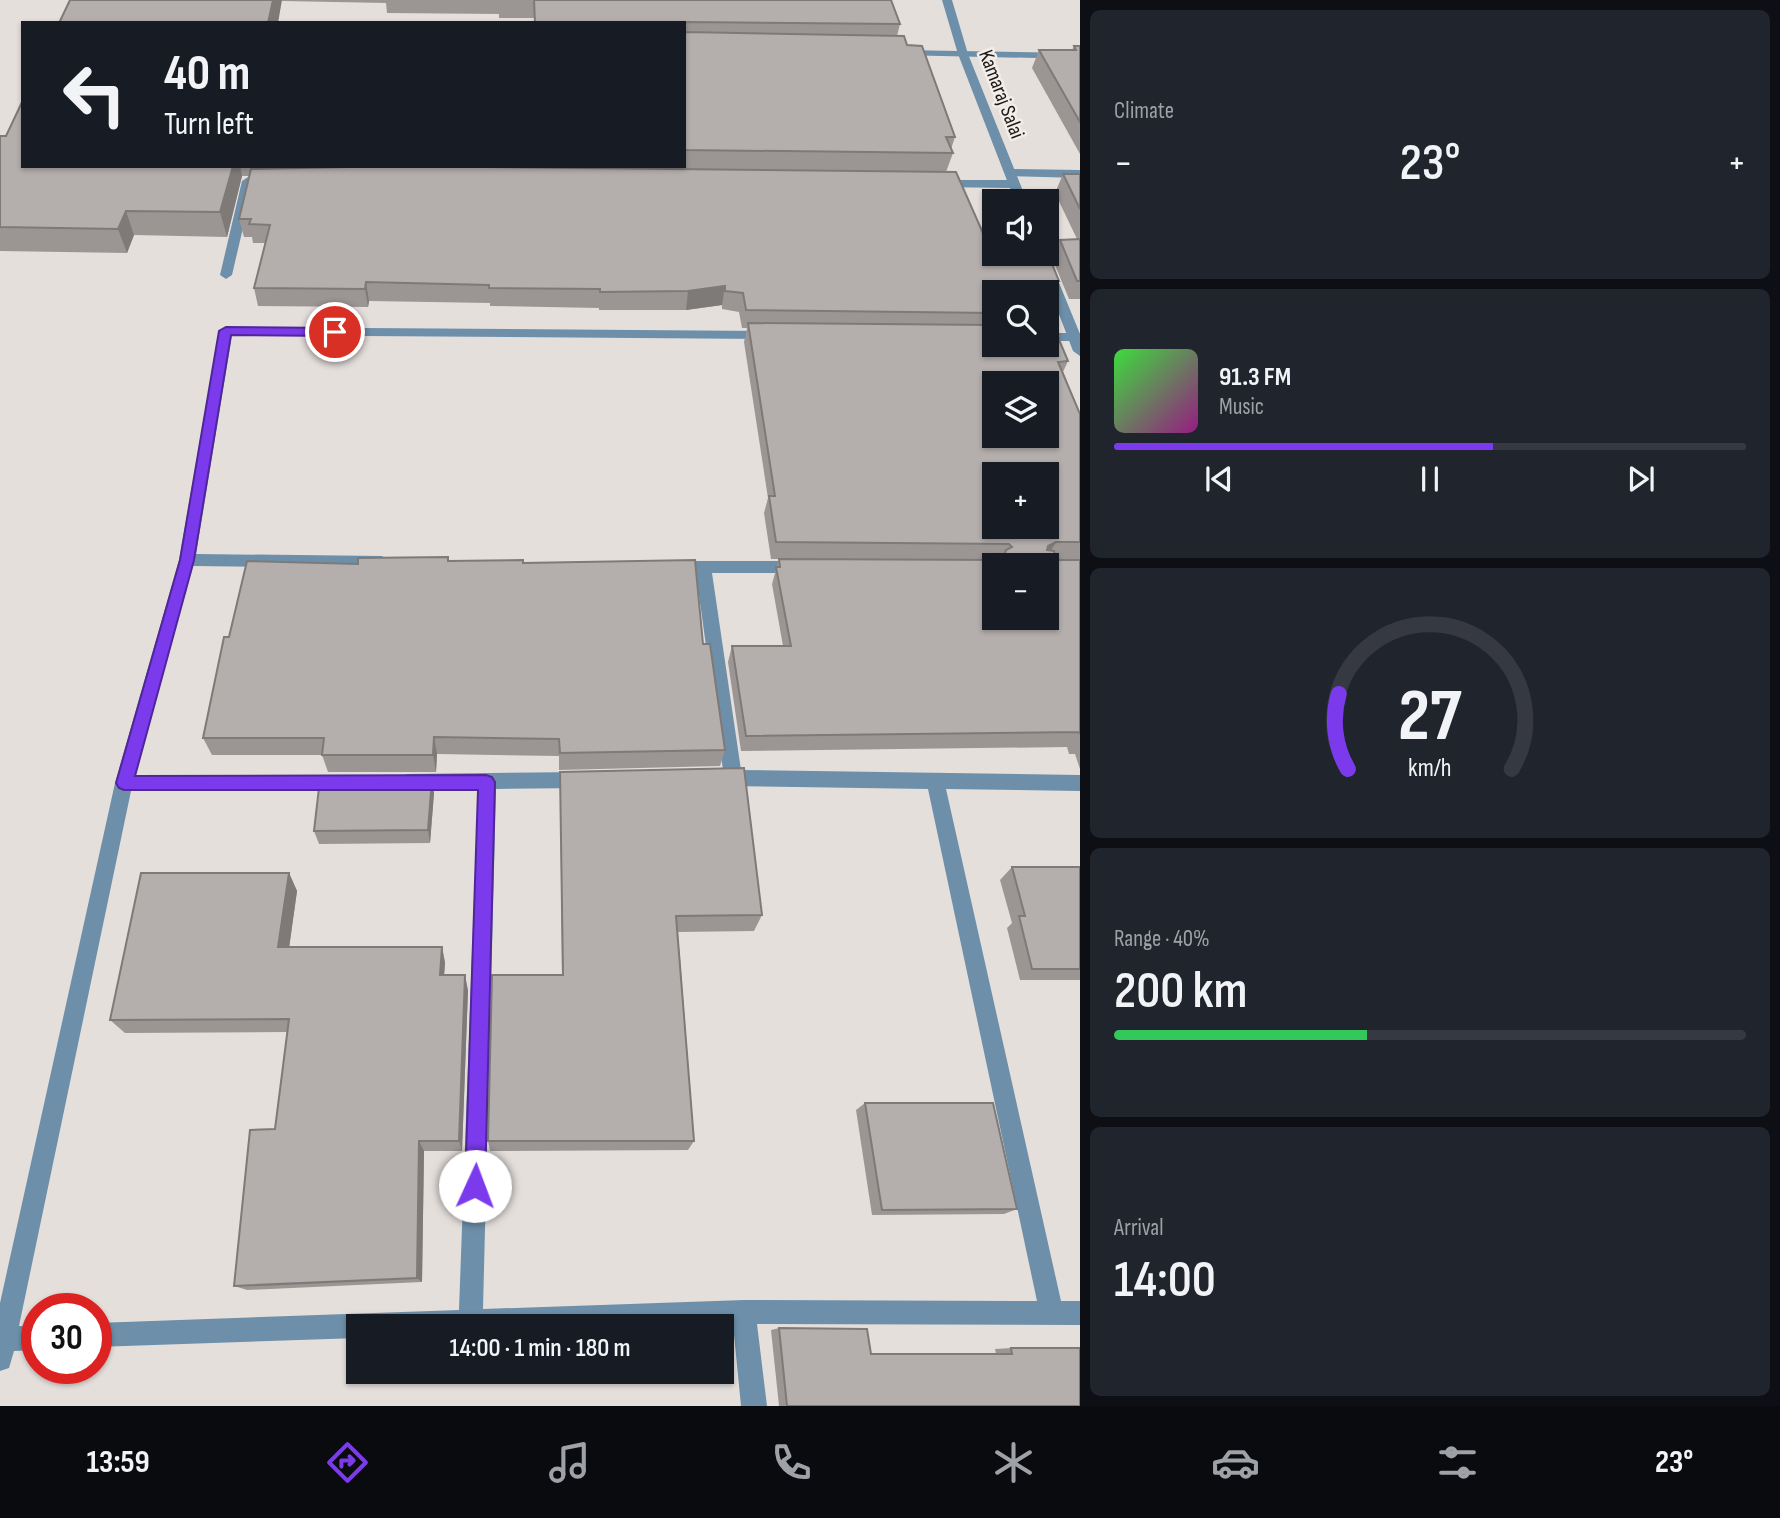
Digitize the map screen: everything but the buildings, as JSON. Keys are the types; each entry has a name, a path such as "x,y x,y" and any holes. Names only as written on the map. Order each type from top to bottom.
{"street":[{"name":"Kamaraj Salai","path":"947,0 964,54 1016,189"},
{"path":"894,53 1080,56"},
{"path":"930,183 1080,174"},
{"path":"226,275 248,181 285,181"},
{"path":"1047,266 1078,342"},
{"path":"21,1343 2,1349 124,783 187,560 226,331 784,335"},
{"path":"1059,339 1078,342"},
{"path":"187,560 396,563"},
{"path":"662,566 814,567"},
{"path":"703,567 733,777"},
{"path":"706,778 1080,783"},
{"path":"389,782 596,780"},
{"path":"935,780 1052,1313"},
{"path":"471,1314 486,782"},
{"path":"124,783 361,783"},
{"path":"744,1312 754,1406"},
{"path":"676,1314 1080,1313"},
{"path":"112,1334 346,1325"}],"route":[{"path":"335,332 226,331 187,560 124,783 486,782 475,1186"}]}
